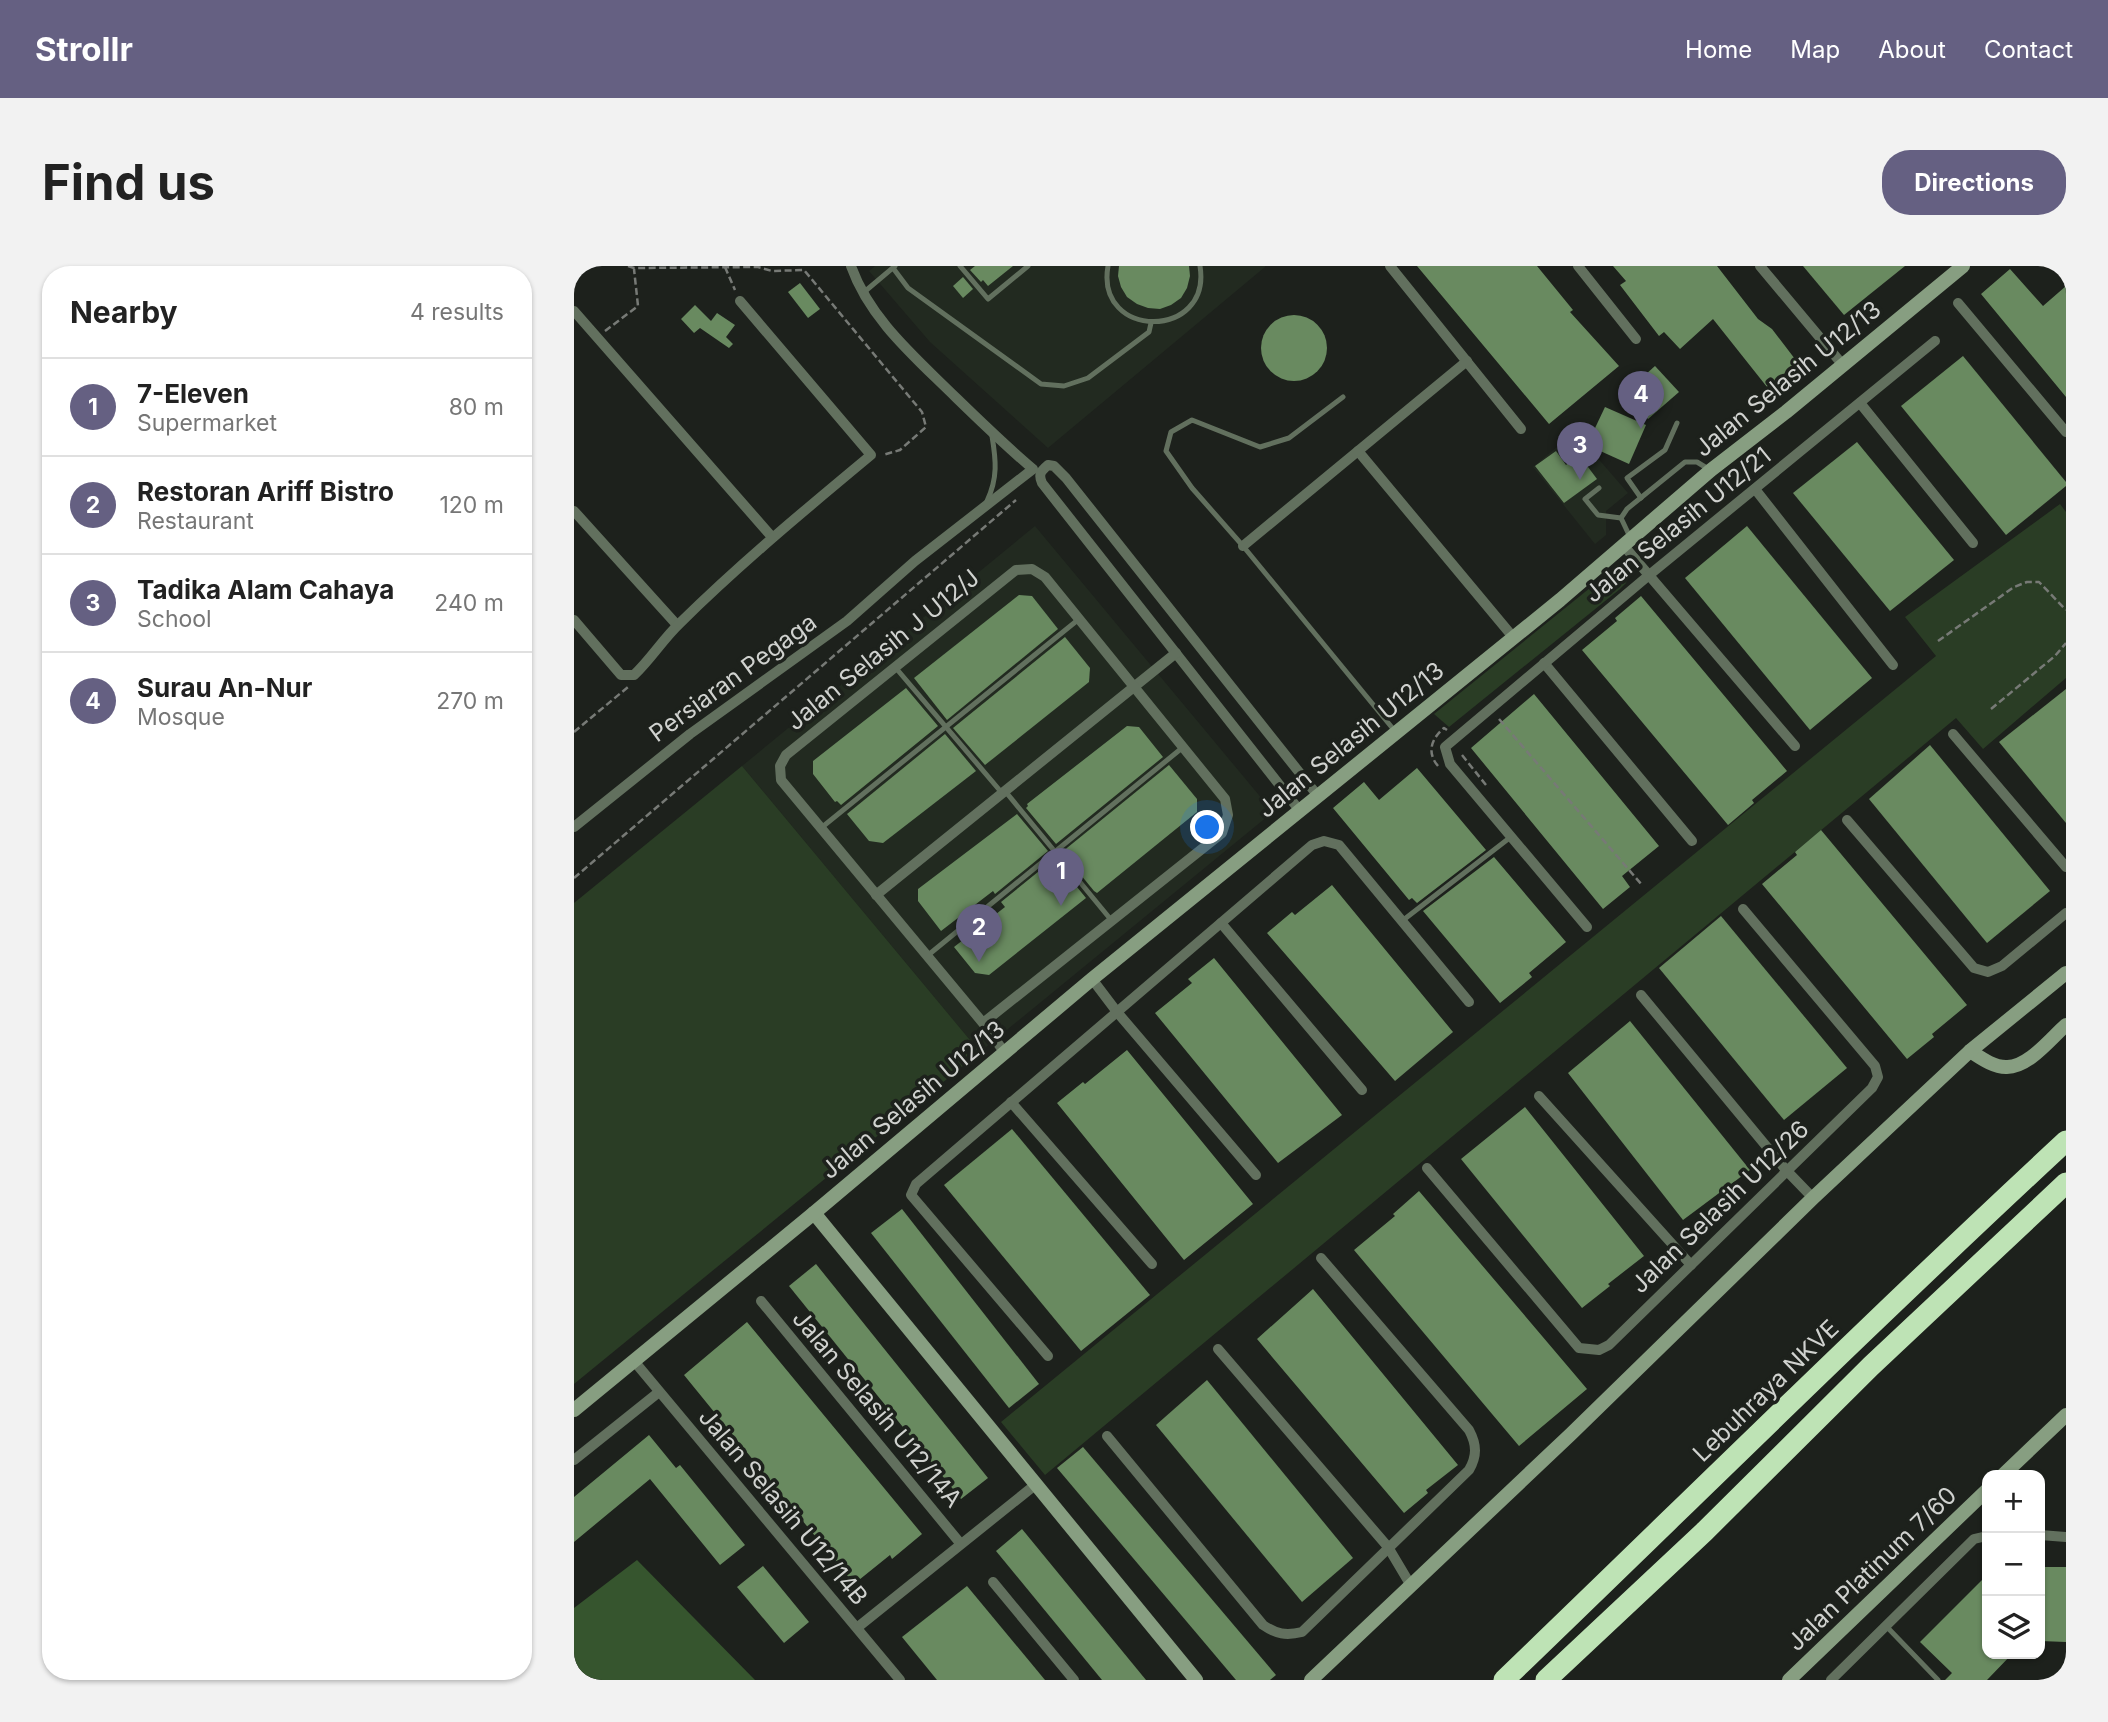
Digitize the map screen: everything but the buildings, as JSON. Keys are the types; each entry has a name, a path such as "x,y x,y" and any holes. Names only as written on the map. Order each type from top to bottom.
{"highway":[{"name":"Lebuhraya NKVE","path":"1504,1680 1917,1279 2066,1141"},
{"path":"1546,1680 1705,1531 1871,1366 2066,1182"}],"street":[{"path":"851,266 863,293 895,339 991,433"},
{"path":"1390,266 1521,429"},
{"path":"1578,266 1636,340"},
{"path":"1760,266 1842,364"},
{"name":"Jalan Selasih U12/13","path":"574,1410 1092,979 1513,638 1711,470 1787,412 1963,266"},
{"path":"574,620 621,675 634,675 651,659 677,625 772,537 872,455 740,301"},
{"path":"1958,303 2066,432"},
{"path":"574,311 772,537"},
{"name":"Jalan Selasih U12/21","path":"1512,836 1450,764 1445,753 1448,743 1935,341"},
{"path":"1243,546 1467,361"},
{"path":"1860,403 1973,543"},
{"name":"Persiaran Pegaga","path":"574,827 690,734 847,621 915,561 1033,469 991,433"},
{"path":"1358,451 1513,638"},
{"path":"1300,811 1042,483 1041,471 1048,465 1054,466 1066,478 1318,796"},
{"path":"1755,489 1894,665"},
{"path":"574,510 677,625"},
{"path":"1628,543 1648,576 1795,746"},
{"name":"Jalan Selasih J U12/J","path":"821,828 781,780 780,766 786,755 1016,570 1032,569 1045,577 1079,618"},
{"path":"983,1023 1222,833 1228,816 1225,799 1079,618"},
{"path":"876,895 1176,653"},
{"path":"1544,663 1692,841"},
{"path":"1954,734 2066,867"},
{"path":"1847,820 1974,968 1988,972 2002,966 2066,912"},
{"path":"821,828 983,1023 1004,1053"},
{"path":"1512,836 1587,926"},
{"path":"1048,1356 911,1195 916,1184 1312,845 1324,841 1339,845 1469,1002"},
{"name":"Jalan Selasih U12/26","path":"1427,1168 1579,1348 1599,1350 1609,1345 1872,1088 1878,1077 1875,1066 1743,909"},
{"path":"1221,923 1362,1090"},
{"path":"1311,1680 1571,1434 1813,1198 1970,1051 2066,973"},
{"path":"1092,979 1256,1175"},
{"path":"1642,995 1786,1170 1813,1198"},
{"path":"1970,1051 1992,1064 2008,1068 2025,1061 2066,1025"},
{"path":"1539,1096 1691,1265"},
{"path":"1011,1102 1153,1264"},
{"path":"814,1213 1196,1680"},
{"path":"1107,1436 1262,1625 1274,1632 1290,1635 1302,1632 1469,1470 1476,1450 1469,1430 1321,1258"},
{"name":"Jalan Selasih U12/14A","path":"761,1301 960,1543"},
{"path":"1219,1349 1388,1547 1410,1584"},
{"name":"Jalan Selasih U12/14B","path":"634,1361 901,1680"},
{"path":"574,1460 659,1392"},
{"path":"2009,1470 2064,1421"},
{"path":"858,1627 1035,1485"},
{"name":"Jalan Platinum 7/60","path":"1789,1680 1982,1495"},
{"path":"2045,1535 2066,1537"},
{"path":"1831,1680 1974,1539 1982,1537"},
{"path":"993,1582 1074,1680"},
{"path":"2056,1680 2064,1680"}],"lane":[{"path":"960,266 988,299 1027,266"},
{"path":"1108,266 1107,283 1114,301 1128,315 1151,323 1174,318 1190,306 1199,289 1200,266"},
{"path":"863,293 894,267 908,288 1041,384 1064,386 1088,378 1149,332 1151,323"},
{"path":"1343,397 1289,438 1260,447 1192,419 1171,432 1166,451 1192,488 1396,732"},
{"path":"1641,498 1627,478 1665,450 1677,423"},
{"path":"982,510 993,488 997,470 991,433"},
{"path":"1628,543 1621,518 1627,509 1685,462 1698,462 1711,470"},
{"path":"1599,488 1586,499 1598,515 1621,518"},
{"path":"821,828 1079,618"},
{"path":"895,667 1112,921"},
{"path":"927,956 1183,747"},
{"path":"1402,921 1512,836"},
{"path":"1886,1626 1938,1680"},
{"path":"2064,1680 2066,1674"}],"path":[{"path":"628,266 804,270 922,412 926,427 900,450 887,455 872,455"},
{"path":"725,267 740,301"},
{"path":"597,337 638,306 634,268"},
{"path":"574,878 1022,495"},
{"path":"1938,641 2014,587 2027,582 2039,582 2066,610"},
{"path":"1991,709 2055,656 2066,643"},
{"path":"574,732 629,685 634,675"},
{"path":"1489,709 1642,885"},
{"path":"1460,753 1489,790"}],"shaded area":[{"path":"875,266 1265,267 1048,448 930,342 869,271"},
{"path":"1575,432 1628,493 1606,511 1606,535 1595,544 1533,467"},
{"path":"2060,504 2066,512 2066,678 1983,749 1956,718 1045,1475 1001,1422 1936,656 1905,617"},
{"path":"1035,526 1273,812 980,1052 742,766"},
{"path":"1625,567 1630,573 1620,589 1449,727 1434,714 1611,571"},
{"path":"742,766 980,1052 574,1384 574,903"},
{"path":"637,1560 755,1680 574,1680 574,1608"}],"place":[{"name":"Surau An-Nur","path":"1641,429"},
{"name":"Tadika Alam Cahaya","path":"1580,480"},
{"name":"7-Eleven","path":"1061,906"},
{"name":"Restoran Ariff Bistro","path":"979,962"}]}
